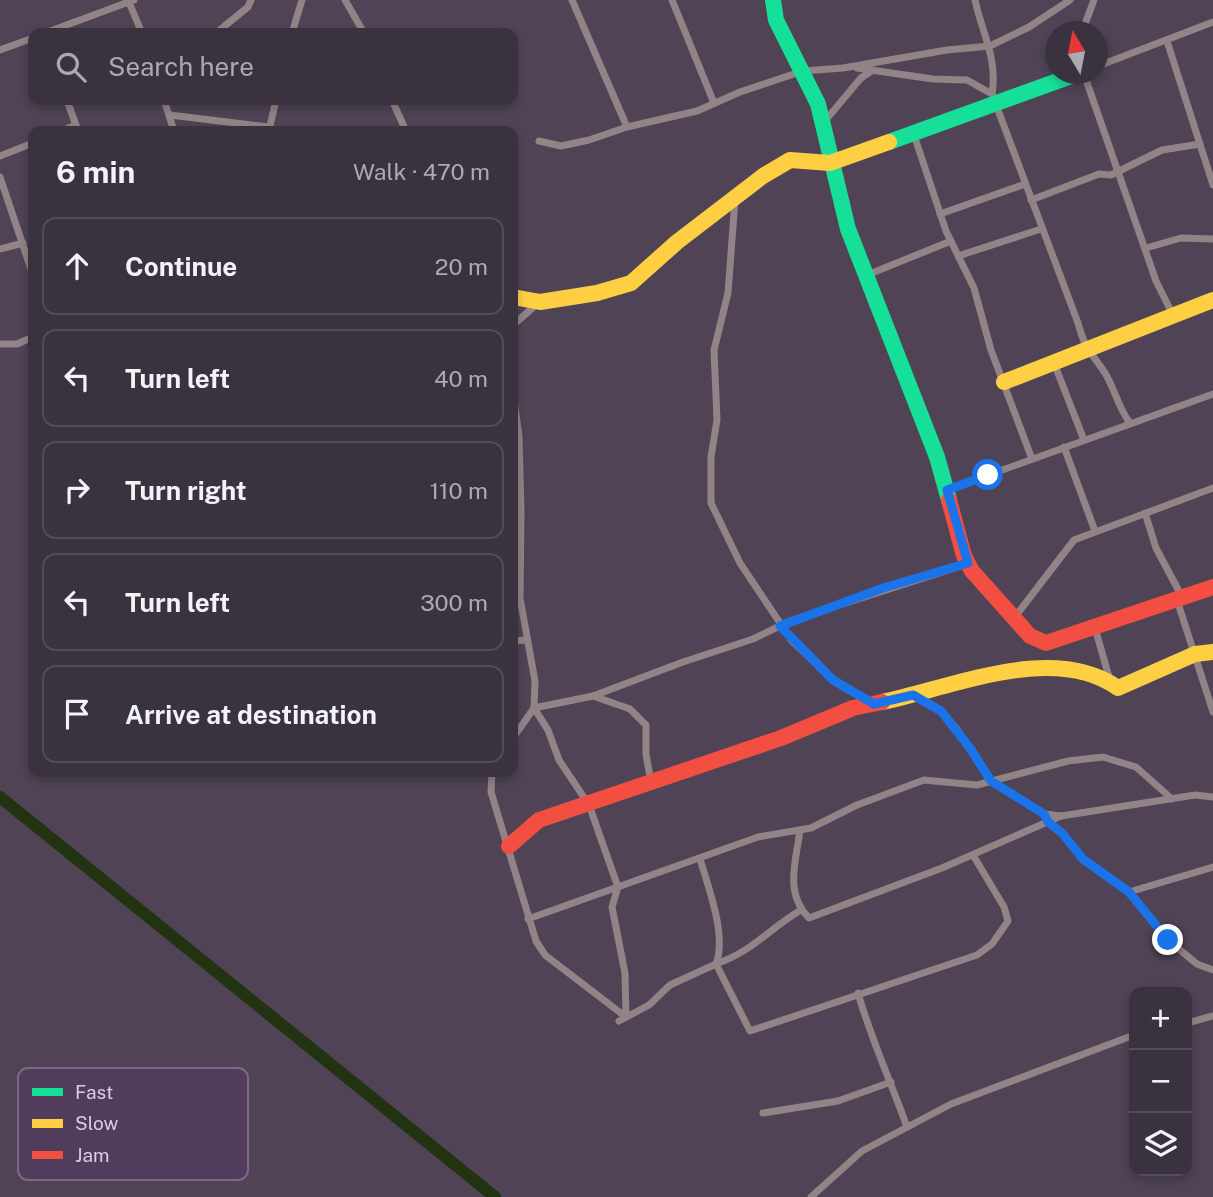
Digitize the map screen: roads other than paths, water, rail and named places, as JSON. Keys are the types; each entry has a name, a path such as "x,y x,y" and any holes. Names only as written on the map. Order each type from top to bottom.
{"street":[{"path":"222,28 248,8 251,0"},
{"path":"294,28 302,0"},
{"path":"345,0 361,28"},
{"path":"572,0 627,127"},
{"path":"672,0 714,103"},
{"path":"773,0 776,20 818,104 830,163 848,229 947,490 968,563 1030,636 1046,643 1213,587"},
{"path":"975,0 990,46 995,76 994,99 1041,229 1079,323 1085,349 1104,372 1130,423"},
{"path":"539,141 561,146 697,111 803,71 853,67 947,50 990,46 1029,27 1070,0"},
{"path":"1086,21 1094,0"},
{"path":"58,28 131,1 140,28"},
{"path":"1108,62 1213,22"},
{"path":"0,50 28,39"},
{"path":"1167,41 1213,185"},
{"path":"822,125 861,78 885,62"},
{"path":"853,67 967,80 994,99"},
{"path":"518,298 540,302 597,293 631,283 735,198 790,160 830,163 914,135 994,99 1045,84"},
{"path":"1087,84 1116,173 1156,281 1173,316"},
{"path":"69,105 76,126"},
{"path":"166,105 173,126"},
{"path":"270,126 275,105"},
{"path":"394,105 403,126"},
{"path":"170,115 248,126"},
{"path":"914,135 940,214 974,288 982,323 1032,459"},
{"path":"0,156 28,145"},
{"path":"1031,201 1099,174 1116,173 1162,149 1200,145"},
{"path":"0,177 28,259"},
{"path":"940,214 1025,184"},
{"path":"735,198 728,293 714,350 717,420 710,457 711,503 740,563 780,626 833,680 874,704"},
{"path":"958,256 1041,229"},
{"path":"1146,248 1181,238 1213,239"},
{"path":"866,276 951,241"},
{"path":"0,249 23,243"},
{"path":"1004,382 1213,300"},
{"path":"518,321 540,302"},
{"path":"0,344 17,344 28,339"},
{"path":"1053,362 1084,440"},
{"path":"947,490 1213,394"},
{"path":"1064,447 1095,531"},
{"path":"1014,619 1074,540 1213,488"},
{"path":"1145,513 1156,548 1180,598 1213,712"},
{"path":"518,526 520,598 536,681 534,709 518,731"},
{"path":"534,709 593,696 753,639 780,626 883,588 968,563"},
{"path":"1095,627 1111,682"},
{"path":"518,641 526,640"},
{"path":"509,845 539,820 781,738 853,708 913,695 978,675 1015,670 1080,672 1111,682 1118,688 1195,654 1213,652"},
{"path":"913,695 941,711 991,781 1044,814 1061,816 1195,794 1213,797"},
{"path":"593,696 630,709 646,725 646,754 652,783"},
{"path":"534,709 548,730 559,760 589,805 618,887 612,907 625,973 622,1019"},
{"path":"528,919 758,837 800,830 924,780 977,785 1068,761 1104,757 1136,767 1172,799"},
{"path":"492,777 491,792 509,845 528,919 545,955 622,1019"},
{"path":"1044,814 1048,822 1062,833 1083,859 1129,892 1168,940 1197,964 1213,970"},
{"path":"800,830 793,883 797,906 809,918 834,911 894,884 973,855 1061,816"},
{"path":"700,859 712,894 719,943 716,964 750,1031 977,955 992,944 1008,921 1004,906 973,855"},
{"path":"1129,892 1213,867"},
{"path":"622,1019 649,1005 670,985 754,947 781,922 801,910"},
{"path":"858,993 871,1039 891,1082 907,1127"},
{"path":"1192,1022 1213,1016"},
{"path":"811,1197 862,1151 951,1104 1129,1037"},
{"path":"763,1113 838,1101 891,1082"}],"waterway":[{"path":"0,797 495,1197"}]}
